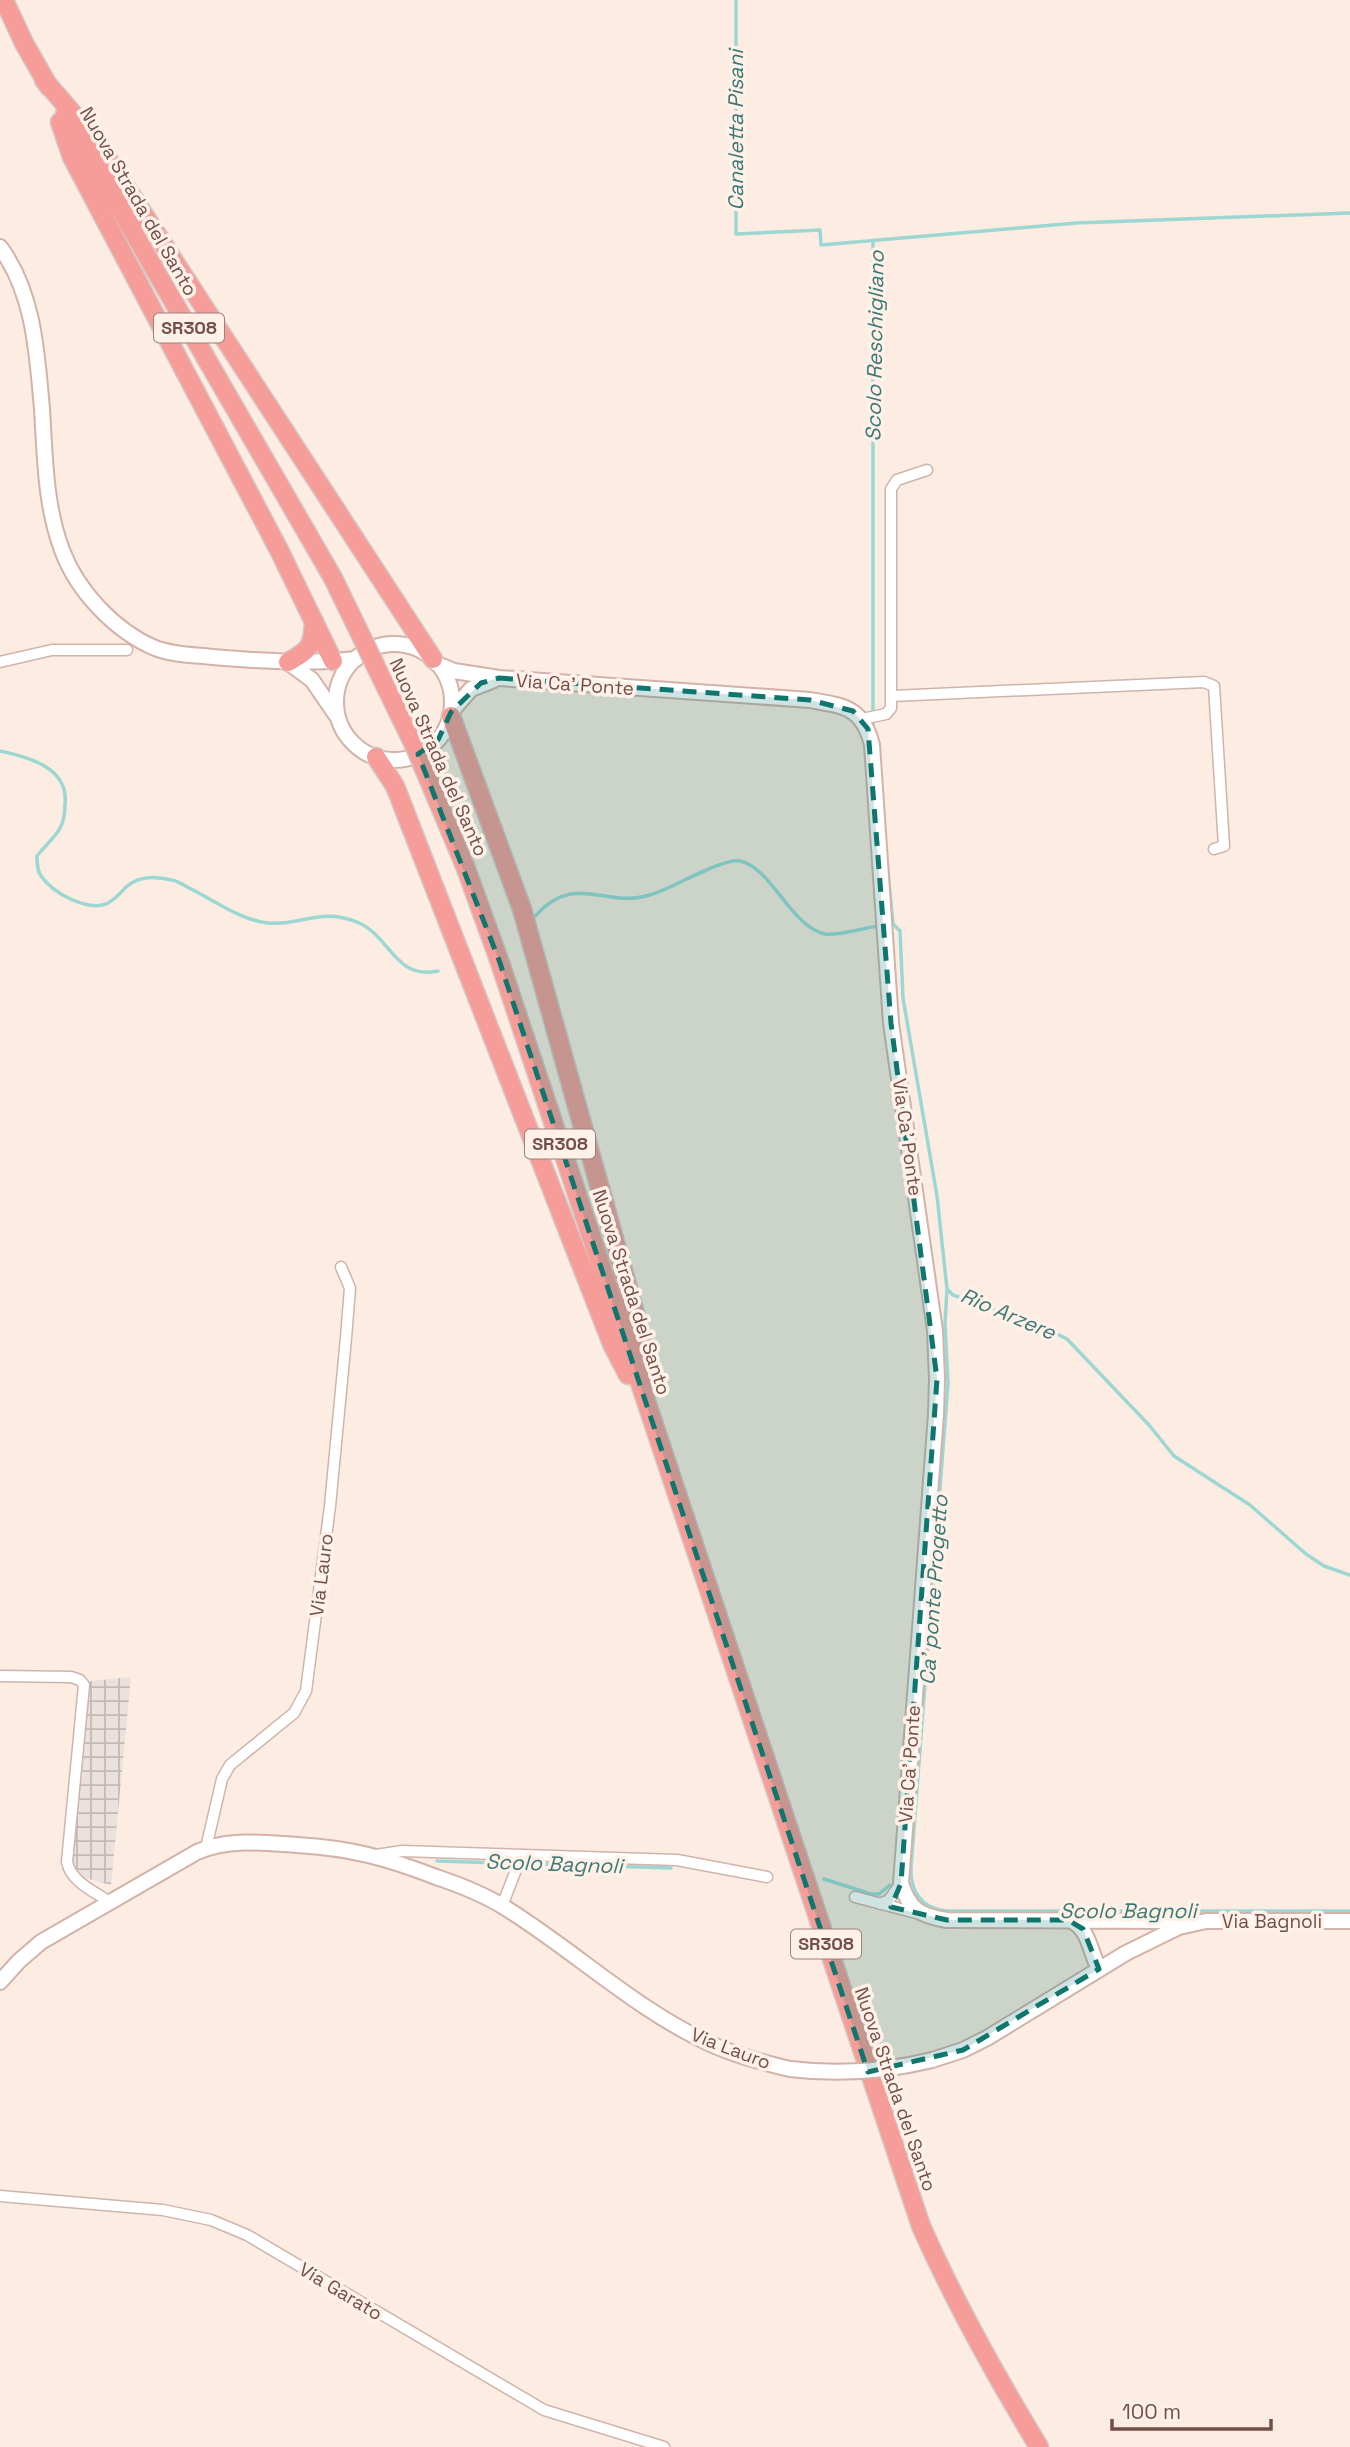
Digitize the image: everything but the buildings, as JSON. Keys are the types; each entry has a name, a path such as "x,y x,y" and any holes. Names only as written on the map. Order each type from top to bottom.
{"highway":[{"name":"Nuova Strada del Santo","path":"4,0 44,80 333,578 405,726 465,866 921,2226 953,2298 992,2370 1039,2447"},
{"path":"44,80 72,157 333,661"},
{"path":"44,80 94,138 435,662"},
{"path":"288,662 310,647 314,621"},
{"path":"451,714 522,909 587,1136 641,1335 653,1424"},
{"path":"376,757 395,786 420,848 612,1344 653,1424"}],"street":[{"path":"0,247 19,278 35,336 51,511 63,553 94,601 116,623 157,648 182,654 288,662 356,659"},
{"path":"862,719 886,714 891,708 891,489 897,480 927,470"},
{"path":"288,662 312,680 357,747 376,757 403,759 428,749 446,729 451,714 450,686 435,662 408,646 380,646 356,659 346,671 337,696 340,721"},
{"path":"0,662 51,650 127,650"},
{"path":"333,661 340,684"},
{"name":"Via Ca' Ponte","path":"435,662 453,671 499,678 810,700 841,705 862,719 868,729 872,745 891,1023 918,1203 937,1360 936,1414 922,1618 901,1883"},
{"name":"Via Ca' Ponte","path":"451,714 471,689 499,678"},
{"path":"892,696 1204,682 1214,686 1224,821 1224,846 1214,849"},
{"name":"Via Lauro","path":"206,1848 222,1779 230,1765 294,1713 306,1691 330,1506 346,1338 350,1288 341,1267"},
{"path":"0,1676 71,1678 80,1679 84,1685 67,1862 69,1871 77,1880 110,1902"},
{"name":"Via Lauro","path":"0,1982 41,1942 186,1857 227,1843 253,1842 309,1845 376,1855 476,1892 502,1906 674,2024 748,2059 790,2069 815,2072 885,2070 963,2050 1099,1969"},
{"name":"Via Lauro","path":"376,1855 402,1851 521,1857 677,1860 767,1877"},
{"path":"502,1906 521,1857"},
{"path":"880,1904 889,1900 901,1883"},
{"path":"901,1883 908,1901 923,1915"},
{"name":"Via Bagnoli","path":"855,1897 947,1920 1195,1923 1350,1921"},
{"path":"1068,1920 1079,1924 1083,1929 1099,1969"},
{"name":"Via Bagnoli","path":"1099,1969 1155,1937 1195,1923"},
{"name":"Via Garato","path":"0,2196 163,2210 211,2220 247,2235 544,2410 664,2447"}],"highlighted area":[{"path":"499,678 810,700 853,711 868,729 891,1023 937,1379 901,1883 891,1907 947,1920 1068,1920 1083,1929 1099,1969 963,2050 868,2072 499,960 418,754 438,740 451,712 481,683"}],"shaded area":[{"path":"131,1677 111,1885 78,1876 72,1865 90,1681"}],"waterway":[{"name":"Scolo Reschigliano","path":"736,0 736,234 820,230 821,245 1076,223 1350,213"},
{"name":"Scolo Reschigliano","path":"873,242 873,730"},
{"name":"Rio Arzere","path":"0,751 45,766 61,781 65,792 63,821 57,833 37,856 37,864 46,882 70,899 98,906 115,898 136,880 148,877 166,879 179,882 228,909 258,921 280,923 332,916 357,922 378,937 402,963 423,972 438,971"},
{"name":"Rio Arzere","path":"535,916 550,903 564,896 577,893 618,898 650,895 721,864 740,861 762,874 791,909 813,929 830,934 878,926"},
{"name":"Rio Arzere","path":"887,862 893,924 900,931 903,998 937,1196 947,1289 953,1295 1047,1329 1067,1339 1149,1425 1174,1456 1250,1505 1306,1554 1324,1566 1350,1575"},
{"name":"Ca' ponte Progetto","path":"947,1289 945,1323 948,1383 911,1867 913,1884 919,1898 931,1907 947,1911 1350,1911"},
{"name":"Scolo Bagnoli","path":"437,1861 671,1868"},
{"name":"Scolo Bagnoli","path":"824,1879 871,1894 879,1894 890,1885"}],"water label":[{"name":"Canaletta Pisani","path":"736,130"}]}
